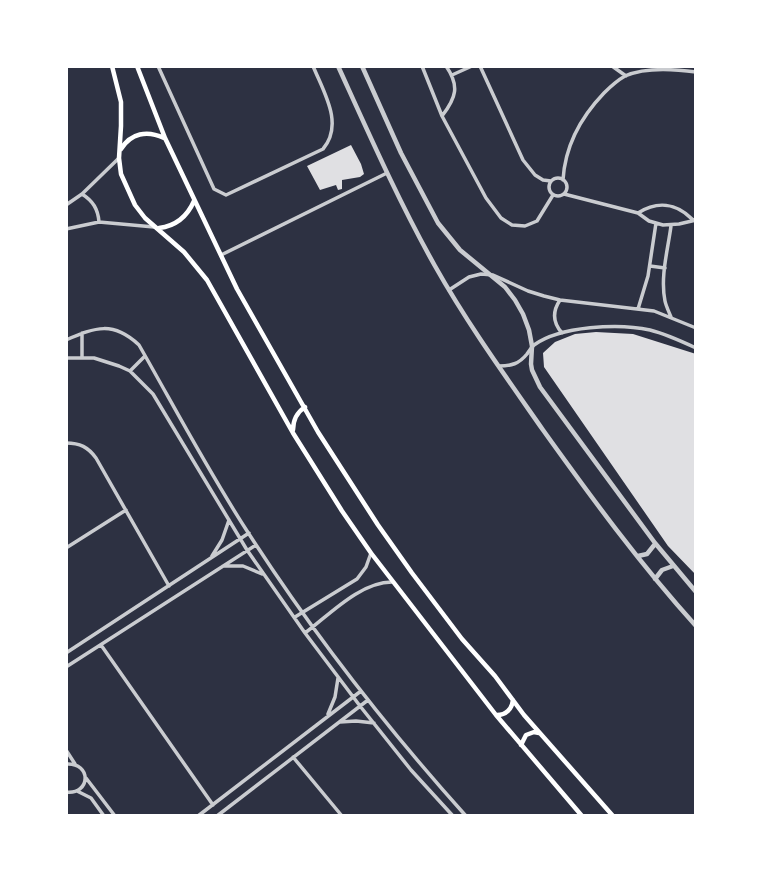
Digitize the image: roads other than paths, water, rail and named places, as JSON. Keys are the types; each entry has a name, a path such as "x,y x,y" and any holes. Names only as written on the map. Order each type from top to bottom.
{"main road":[{"path":"112,66 121,102 121,174 135,205 145,218 184,252 207,279 293,433 371,553 496,715 582,816"},
{"path":"137,66 165,138 221,255 264,338 324,442 405,563 462,639 613,816"},
{"path":"119,151 125,142 144,133 165,138"},
{"path":"158,228 168,227 185,217 195,200"},
{"path":"293,433 295,418 304,407"},
{"path":"496,715 508,712 513,700"},
{"path":"521,745 529,733 543,735"}],"street":[{"path":"158,66 214,189 226,195 323,149 329,143 332,136 332,115 313,66"},
{"path":"338,66 387,173 449,290 573,471 655,579 695,626"},
{"path":"362,66 401,153 438,223 460,250 505,287 519,307 529,330 531,364 540,387 655,543 695,592"},
{"path":"422,66 442,116 486,198 501,218 512,225 526,226 537,221 553,195"},
{"path":"442,116 452,103 455,89 452,75 446,66"},
{"path":"452,75 472,66"},
{"path":"480,66 523,160 535,175 543,180 563,180"},
{"path":"612,66 626,76"},
{"path":"564,194 567,187 563,180 564,162 571,141 580,122 600,97 626,76 671,69 695,72"},
{"path":"66,205 82,194 119,158"},
{"path":"221,255 387,173"},
{"path":"551,181 549,189 557,197 564,194 638,214 656,223 671,225 694,220"},
{"path":"82,194 95,205 99,222"},
{"path":"638,214 645,209 663,205 679,209 694,220"},
{"path":"66,229 99,222 158,228"},
{"path":"638,309 648,276 656,223"},
{"path":"671,225 665,301 671,317"},
{"path":"650,266 666,268"},
{"path":"449,290 470,277 492,275 528,291 560,300 654,311 695,328"},
{"path":"560,300 555,309 555,320 562,333"},
{"path":"499,366 518,363 532,346 562,333 593,327 632,328 664,334 695,348"},
{"path":"66,340 93,329 106,328 130,337 139,345 248,533 361,691 466,816"},
{"path":"82,333 82,357"},
{"path":"130,371 145,356"},
{"path":"66,358 82,357 107,361 130,371 142,382 162,407 247,551 304,632 411,770 453,816"},
{"path":"66,443 85,446 91,452 169,586"},
{"path":"66,548 126,510"},
{"path":"211,558 222,540 229,520"},
{"path":"66,653 248,533"},
{"path":"637,556 647,554 655,543"},
{"path":"66,667 256,544"},
{"path":"294,617 357,579 366,567 371,553"},
{"path":"221,566 243,566 264,575"},
{"path":"655,579 662,570 673,566"},
{"path":"304,632 365,588 377,583 394,582"},
{"path":"101,645 213,805"},
{"path":"327,717 335,697 338,676"},
{"path":"198,816 361,691"},
{"path":"218,816 368,700"},
{"path":"338,722 374,723"},
{"path":"66,750 115,816"},
{"path":"293,757 341,815"},
{"path":"66,764 75,764"},
{"path":"77,792 85,783 85,777"},
{"path":"248,777 256,786"},
{"path":"66,792 87,795 104,816"}]}
